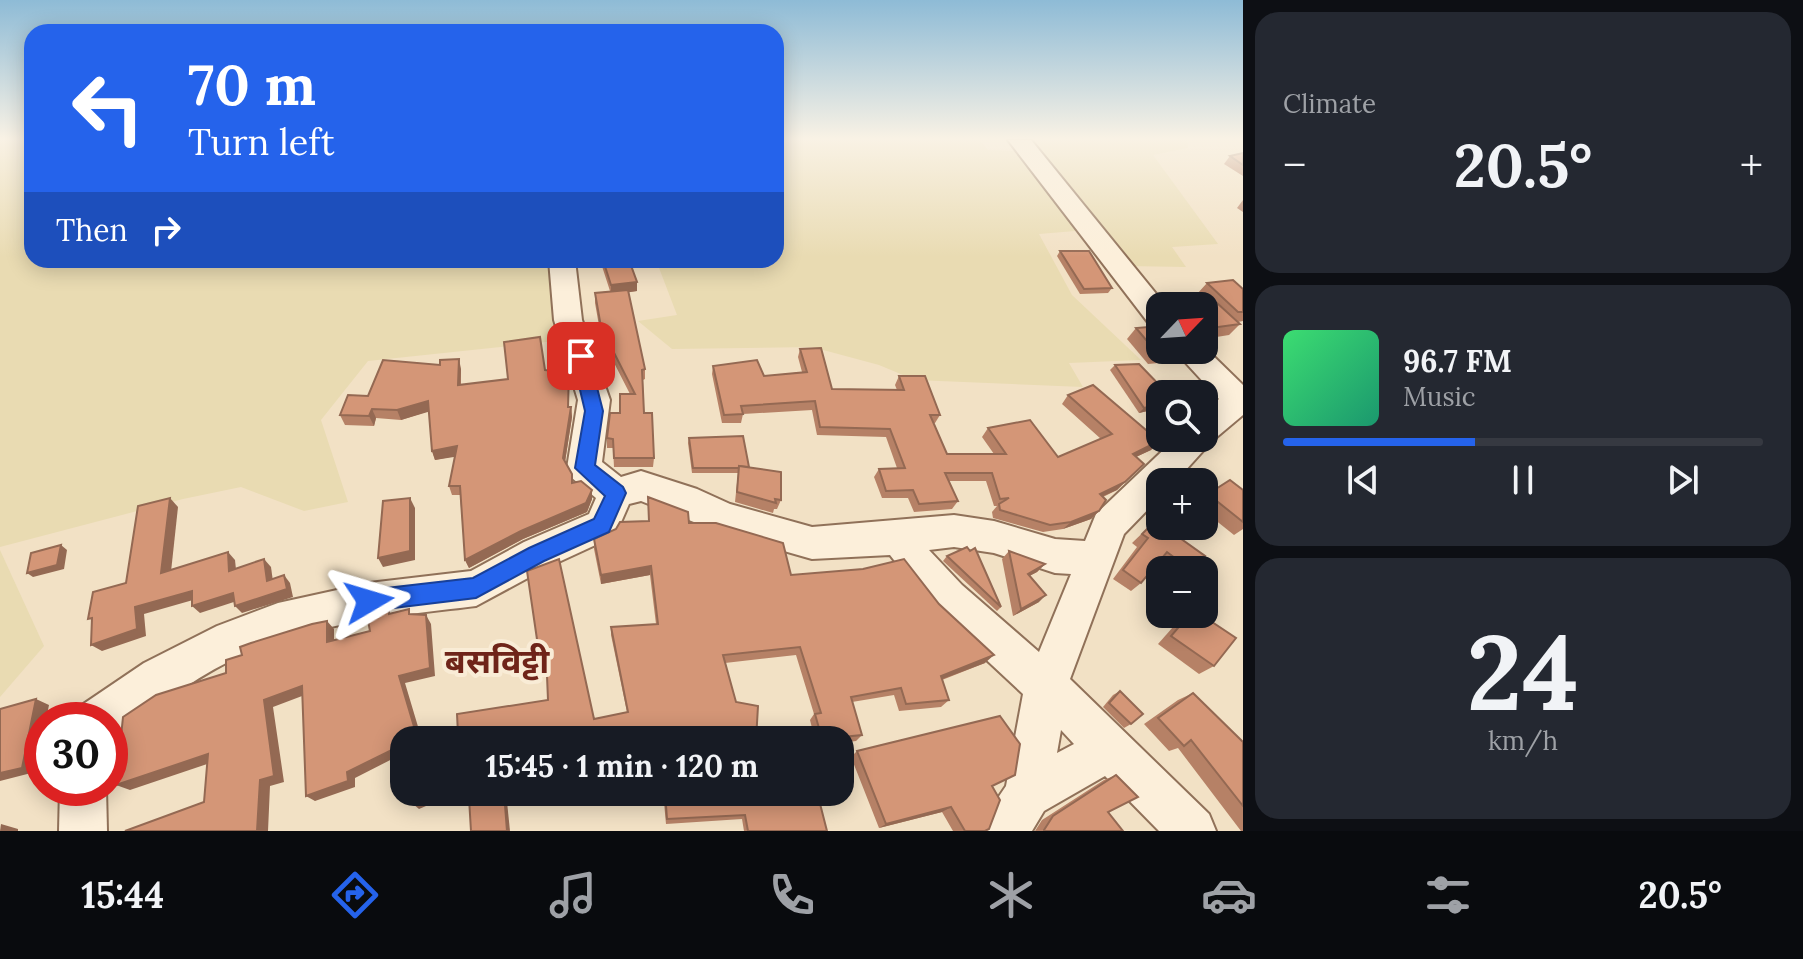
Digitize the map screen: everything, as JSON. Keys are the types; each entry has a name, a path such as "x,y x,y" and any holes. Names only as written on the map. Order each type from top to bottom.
{"street":[{"path":"1050,179 1146,300"},
{"path":"563,268 568,320 594,400 584,468 616,493"},
{"path":"1204,364 1241,399 1218,419"},
{"path":"1016,813 1046,686 1109,525 1183,452"},
{"path":"616,493 641,486 685,500 724,518 812,543 954,531 994,537 1055,556 1095,558"},
{"path":"124,702 217,646 278,622 369,601 476,588 537,554 602,525 616,493"},
{"path":"899,538 913,560 957,610 1046,686 1192,831"},
{"path":"1016,813 1110,748"},
{"path":"83,806 83,831"}],"shaded area":[{"path":"0,179 24,179 24,268 547,268 559,330 556,341 368,361 321,420 348,502 304,511 241,487 0,547"},
{"path":"784,179 1044,179 1087,230 1039,234 1072,295 1141,360 1069,363 1083,387 915,380 879,365 812,347 672,349 638,321 677,315 659,268 784,268"},
{"path":"1057,179 1170,179 1218,244 1172,247 1186,267 1127,266"},
{"path":"0,550 44,646 0,697"}],"building":[{"path":"1060,251 1089,251 1112,288 1084,289"},
{"path":"606,268 632,268 637,282 611,285"},
{"path":"1233,280 1243,289 1243,312 1238,312 1207,283"},
{"path":"628,290 645,369 642,370 644,413 652,413 654,458 614,458 613,439 607,438 610,413 620,413 620,394 635,394 609,343 604,344 595,293"},
{"path":"1218,304 1240,324 1218,327"},
{"path":"1146,327 1146,340 1136,328"},
{"path":"540,337 545,370 569,372 568,407 571,407 563,458 572,474 572,483 581,481 592,490 586,503 465,560 460,486 449,486 457,446 432,451 428,401 397,410 372,409 369,416 340,415 348,395 368,396 383,360 440,365 440,360 459,359 458,385 508,379 504,342"},
{"path":"821,348 832,389 904,390 899,376 925,376 940,415 930,415 947,454 1006,454 988,428 1030,420 1058,457 1112,434 1068,395 1093,385 1146,430 1146,448 1133,454 1144,464 1125,482 1100,494 1106,500 1099,511 1071,522 1050,525 1000,510 999,504 1009,498 1000,499 992,473 945,473 958,501 919,504 913,490 886,491 879,469 905,468 890,429 820,427 815,401 741,406 743,414 724,415 713,366 757,360 764,376 807,372 800,349"},
{"path":"1139,364 1154,380 1146,380 1146,408 1144,408 1115,365"},
{"path":"743,436 749,467 693,468 689,438"},
{"path":"739,466 781,472 781,500 775,499 776,503 737,492"},
{"path":"1230,480 1243,490 1243,522 1218,502 1218,488"},
{"path":"648,497 688,512 689,523 716,523 783,543 791,575 863,569 904,559 939,604 994,655 941,676 949,700 906,704 901,688 851,697 862,735 854,736 854,726 818,726 815,714 821,713 800,647 723,655 736,702 758,706 757,726 458,726 457,714 548,700 546,652 539,653 527,571 559,559 594,719 628,712 611,627 658,624 651,566 601,575 594,539 616,529 620,522 649,521"},
{"path":"170,498 161,573 228,552 229,571 264,559 267,581 284,575 287,589 235,606 233,593 192,606 192,591 135,607 137,629 91,645 92,618 88,619 93,592 126,583 138,506"},
{"path":"410,498 410,551 378,558 383,501"},
{"path":"1146,540 1183,540 1205,556 1172,556 1167,552 1164,556 1146,556 1146,577 1141,583 1123,570"},
{"path":"61,545 57,565 27,573 31,553"},
{"path":"967,547 970,551 975,548 1001,607 947,556"},
{"path":"1009,551 1045,564 1028,574 1046,595 1021,609"},
{"path":"409,609 409,614 426,615 430,668 399,676 414,726 390,726 390,751 347,772 348,781 306,796 302,686 264,700 274,776 260,780 257,831 125,831 204,802 208,754 128,781 128,714 156,695 226,673 226,660 242,655 240,647 327,621 327,642 370,631 367,615 389,610 389,614"},
{"path":"1218,626 1236,638 1214,666 1171,636 1178,628"},
{"path":"1120,691 1143,714 1131,724 1109,703"},
{"path":"1193,693 1243,742 1243,806 1191,740 1184,746 1158,718"},
{"path":"24,702 22,768 0,773 0,709"},
{"path":"1000,716 1020,744 1015,775 992,786 1000,800 989,829 965,831 951,807 886,824 857,751"},
{"path":"1116,775 1138,797 1108,812 1123,831 1044,831 1053,816"},
{"path":"469,806 505,806 507,831 471,831"},
{"path":"666,806 821,806 827,831 748,831 745,815 667,819"}],"district":[{"name":"बसविट्टी","path":"497,661"}],"route":[{"path":"369,601 476,588 537,554 602,525 616,493 584,468 594,400 581,356"}]}
